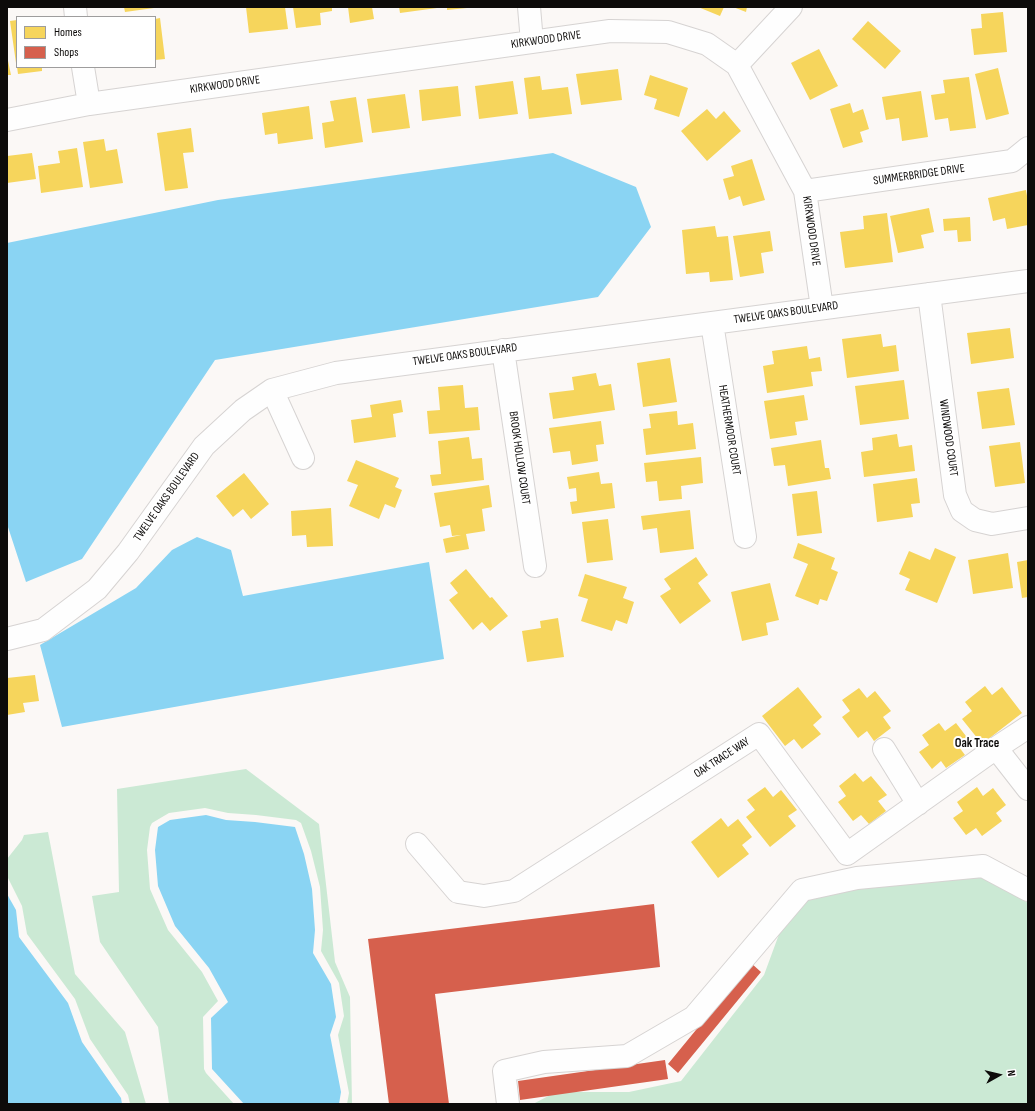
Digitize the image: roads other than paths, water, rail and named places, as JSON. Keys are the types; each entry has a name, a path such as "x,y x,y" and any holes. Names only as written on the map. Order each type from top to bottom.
{"street":[{"path":"529,7 532,42"},
{"path":"737,65 791,7"},
{"name":"KIRKWOOD DRIVE","path":"89,104 610,31 668,32 707,44 737,65 806,191 822,308"},
{"path":"7,120 89,104 83,68"},
{"name":"SUMMERBRIDGE DRIVE","path":"806,191 1012,161 1028,148"},
{"name":"TWELVE OAKS BOULEVARD","path":"7,639 43,630 97,589 128,552 204,446 243,410 272,390 336,373 1028,281"},
{"name":"WINDWOOD COURT","path":"928,294 955,495 962,511 975,520 992,524 1028,518"},
{"name":"HEATHERMOOR COURT","path":"712,323 746,537"},
{"name":"BROOK HOLLOW COURT","path":"503,350 535,566"},
{"path":"272,390 303,458"},
{"name":"OAK TRACE WAY","path":"417,844 458,892 484,896 514,891 759,734 847,854 1028,726"},
{"path":"996,748 1028,789"},
{"path":"884,749 918,804"},
{"path":"508,1104 504,1071 544,1062 627,1056 694,1017 802,890 857,878 983,866 1028,890"}],"water":[{"path":"553,153 636,187 651,227 598,297 215,360 82,559 26,582 7,524 7,243 218,200"},
{"path":"197,537 231,550 243,596 429,562 444,659 62,727 40,645 136,588 172,550"},
{"path":"206,815 226,820 295,827 304,854 312,889 315,930 313,953 331,984 336,1017 330,1035 341,1092 339,1104 244,1104 212,1069 211,1018 228,1002 209,968 175,926 158,886 155,850 158,827 170,820"},
{"path":"7,894 16,910 19,937 68,1003 82,1042 121,1098 122,1104 7,1104"}],"district":[{"name":"Oak Trace","path":"977,744"}]}
